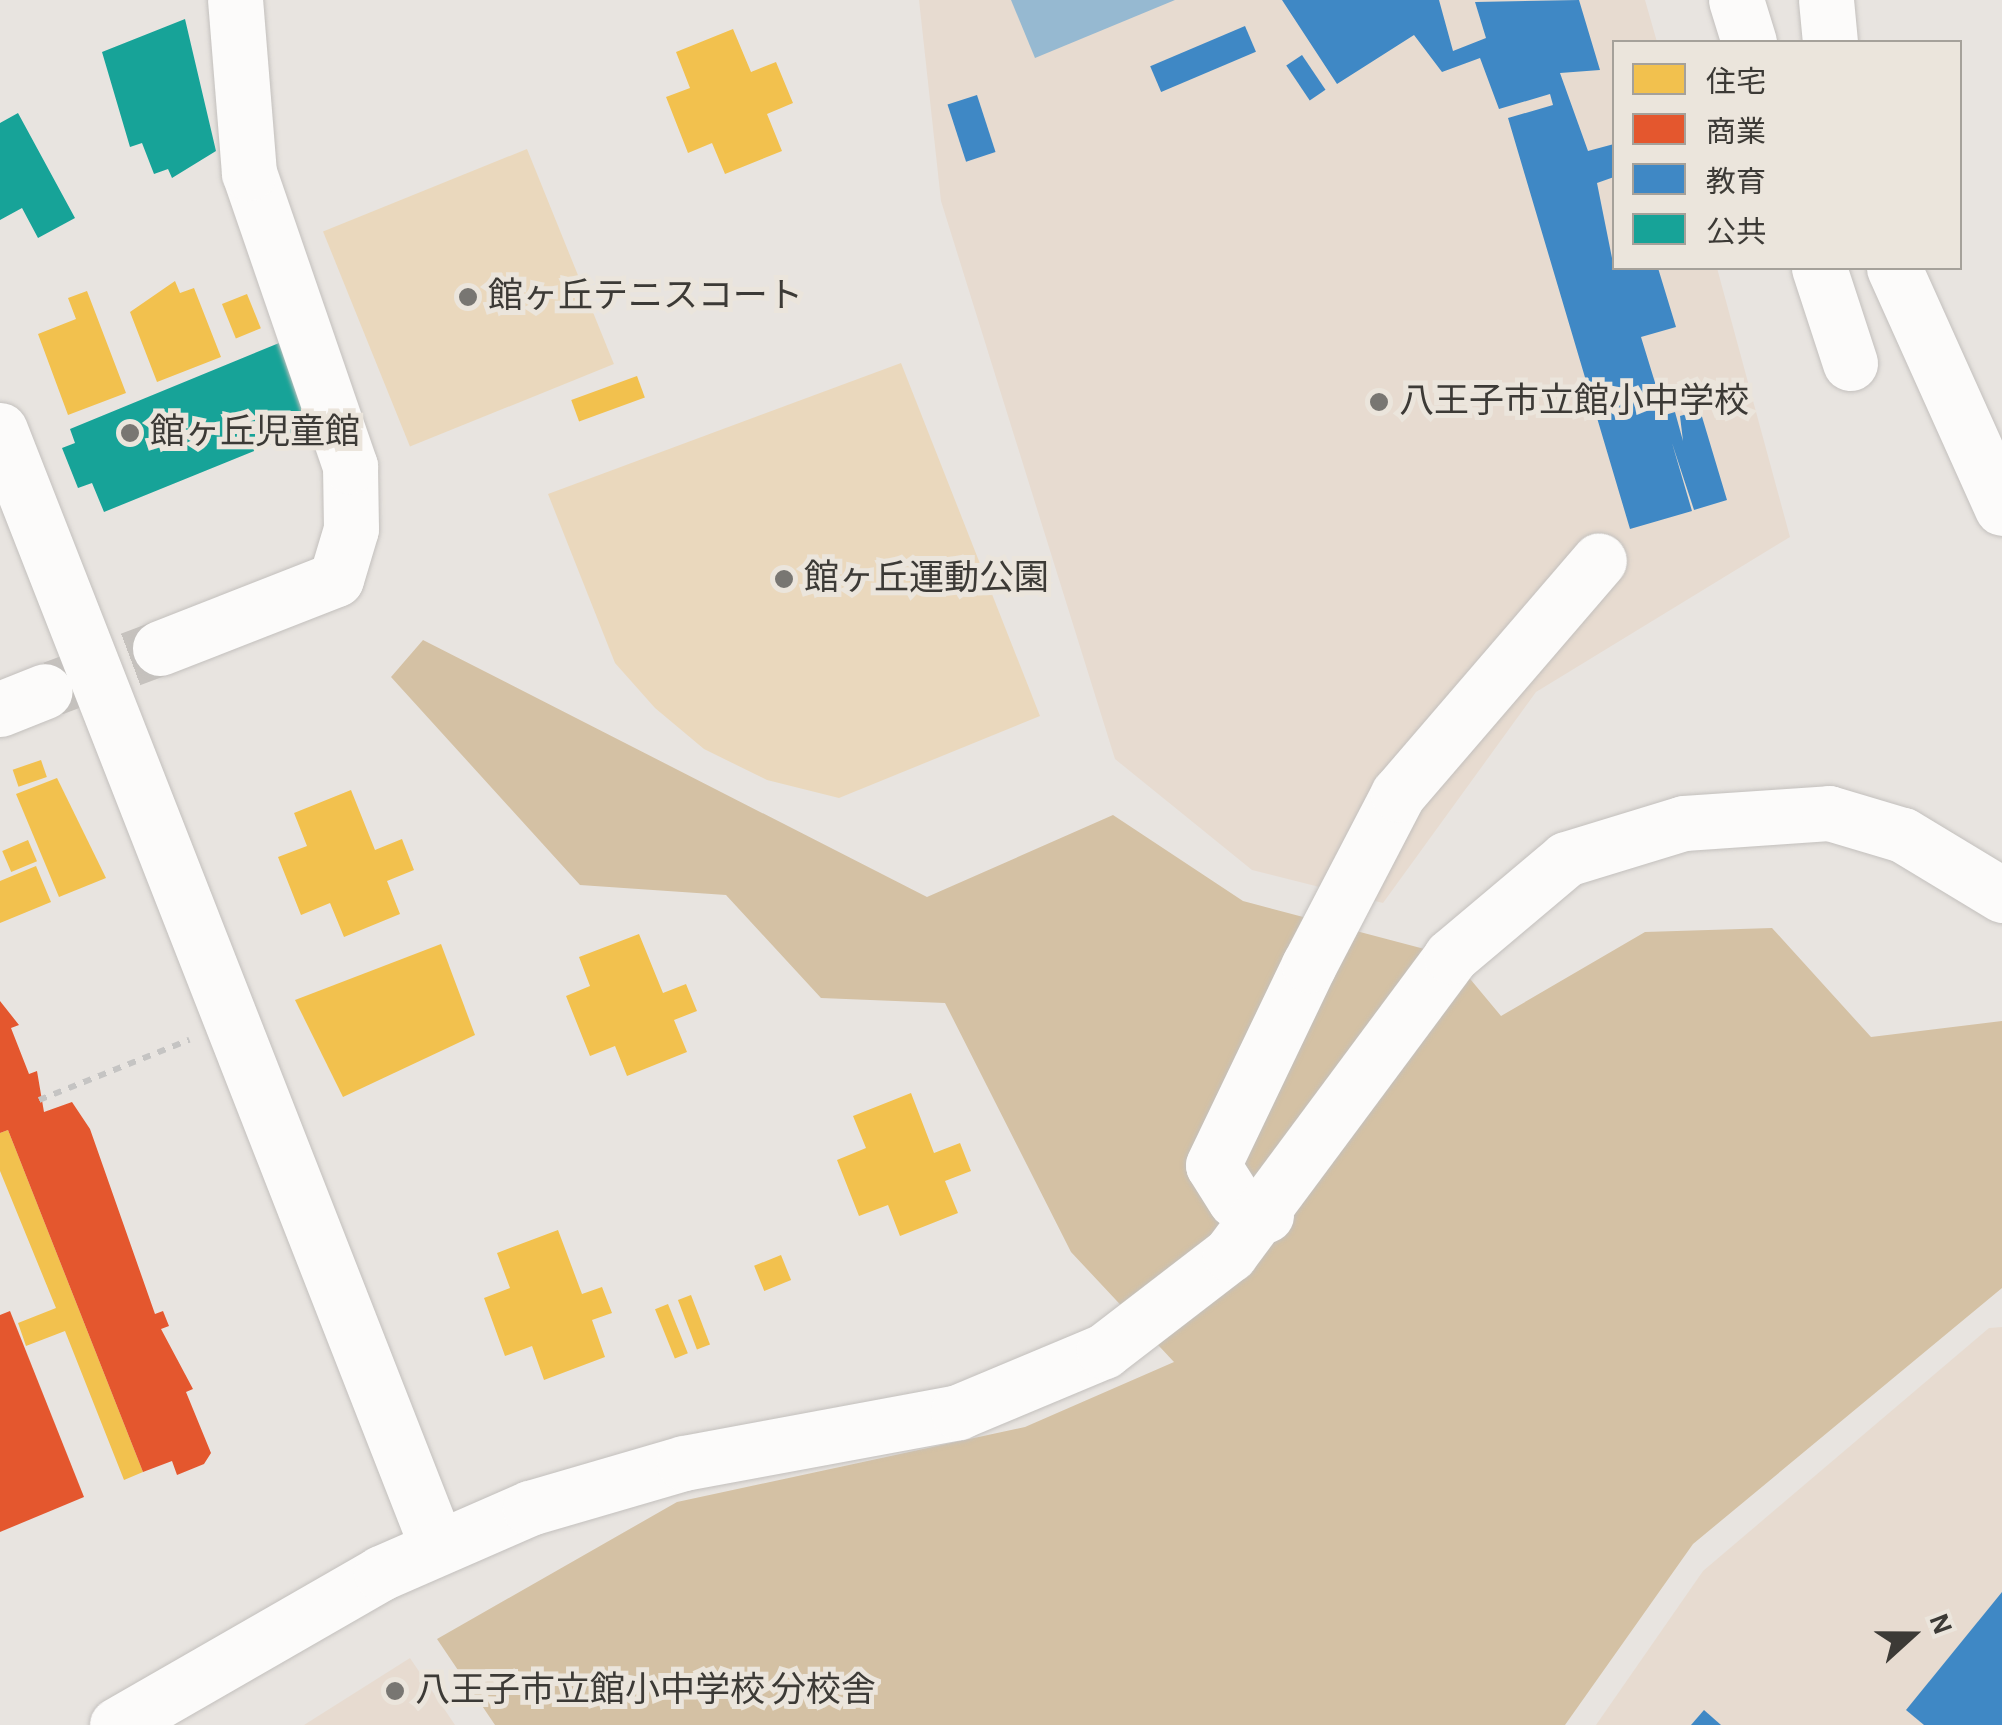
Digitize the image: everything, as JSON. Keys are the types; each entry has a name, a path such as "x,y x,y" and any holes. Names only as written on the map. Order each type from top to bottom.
{"street":[{"path":"160,648 336,579 351,529 350,466 250,174 235,0"},
{"path":"1736,0 1748,40"},
{"path":"1826,0 1830,40"},
{"path":"1820,270 1850,363"},
{"path":"1895,270 2002,508"},
{"path":"0,430 438,1546"},
{"path":"1266,1215 1235,1200 1214,1165 1309,964 1398,794 1599,560"},
{"path":"116,1725 438,1546 629,1476 1014,1394 1159,1315 1266,1215 1426,985 1566,859 1684,823 1829,813 1903,835 2002,895"}],"path":[{"path":"39,1100 232,1023"}],"shaded area":[{"name":"八王子市立館小中学校","path":"919,0 1645,0 1656,40 1612,40 1612,270 1718,270 1790,537 1536,692 1383,903 1252,870 1115,759 941,201"},
{"name":"館ヶ丘テニスコート","path":"527,149 614,364 410,447 323,231"},
{"name":"館ヶ丘運動公園","path":"901,363 1040,716 839,798 767,780 704,749 655,708 615,663 548,494"},
{"path":"423,640 927,897 1113,815 1243,901 1451,956 1501,1016 1645,932 1772,928 1871,1037 2002,1021 2002,1288 1693,1544 1565,1725 495,1725 437,1639 677,1502 1025,1427 1174,1362 1071,1252 945,1003 821,998 726,895 580,885 391,677"},
{"path":"2002,1327 2002,1725 1596,1725 1703,1571 1989,1328"},
{"name":"八王子市立館小中学校 分校舎","path":"410,1658 455,1725 304,1725"}],"water":[{"path":"1011,0 1175,0 1035,58"}],"building: 住宅":[{"path":"733,29 751,72 776,62 793,103 767,114 782,151 725,174 712,143 688,153 666,97 690,88 676,52"},
{"path":"175,281 180,293 194,288 221,357 157,382 130,312"},
{"path":"87,291 126,393 68,415 38,334 76,319 68,298"},
{"path":"247,294 261,328 236,338 222,304"},
{"path":"637,376 645,398 579,422 571,400"},
{"path":"41,760 47,777 18,787 13,770"},
{"path":"57,778 106,878 59,897 16,794"},
{"path":"351,790 375,850 402,839 414,870 387,881 400,914 344,937 330,903 301,915 278,857 307,846 294,813"},
{"path":"28,840 37,861 11,872 2,851"},
{"path":"36,866 51,902 0,923 0,881"},
{"path":"639,934 663,993 686,984 697,1011 674,1020 687,1052 627,1076 615,1046 590,1056 566,996 590,986 579,957"},
{"path":"441,944 475,1035 343,1097 295,1000"},
{"path":"911,1093 934,1153 960,1143 971,1171 945,1181 958,1213 900,1236 888,1205 859,1216 837,1160 866,1148 853,1116"},
{"path":"8,1130 143,1472 124,1480 65,1331 26,1346 18,1323 56,1308 0,1171 0,1133"},
{"path":"558,1230 582,1294 602,1287 612,1313 592,1320 605,1357 544,1380 532,1346 505,1356 484,1298 510,1288 497,1253"},
{"path":"781,1255 791,1280 764,1291 754,1266"},
{"path":"691,1295 710,1344 697,1349 678,1300"},
{"path":"668,1304 688,1353 675,1358 655,1309"}],"building: 商業":[{"path":"0,1001 19,1025 11,1028 29,1074 37,1071 44,1112 72,1102 90,1129 155,1314 163,1311 169,1326 161,1329 193,1389 186,1392 211,1453 204,1464 177,1475 172,1461 143,1472 8,1130 0,1133"},
{"path":"10,1311 84,1497 0,1532 0,1315"}],"building: 教育":[{"path":"1282,0 1439,0 1453,51 1486,38 1475,2 1579,0 1600,70 1560,73 1588,151 1612,145 1612,178 1597,183 1612,270 1659,270 1676,327 1641,337 1665,415 1675,412 1683,441 1680,416 1700,410 1727,500 1694,510 1672,443 1692,511 1630,529 1508,118 1553,105 1550,94 1499,109 1480,58 1442,72 1414,35 1337,84"},
{"path":"1245,26 1256,52 1161,92 1150,66"},
{"path":"1302,55 1325,90 1310,100 1286,66"},
{"path":"977,95 996,152 966,162 948,105"},
{"path":"2002,1592 2002,1725 1924,1725 1906,1710"},
{"path":"1704,1710 1721,1725 1691,1725"}],"building: 公共":[{"path":"185,19 216,151 172,178 168,169 154,174 142,143 130,147 102,52"},
{"path":"18,113 75,218 38,238 22,208 0,220 0,123"},
{"path":"284,341 318,425 104,512 92,483 78,488 62,448 75,443 70,429"}],"tunnel":[{"path":"53,688 160,648"}],"place":[{"name":"館ヶ丘テニスコート","path":"468,297"},
{"name":"八王子市立館小中学校","path":"1379,402"},
{"name":"館ヶ丘児童館","path":"130,433"},
{"name":"館ヶ丘運動公園","path":"784,579"},
{"name":"八王子市立館小中学校 分校舎","path":"395,1691"}]}
